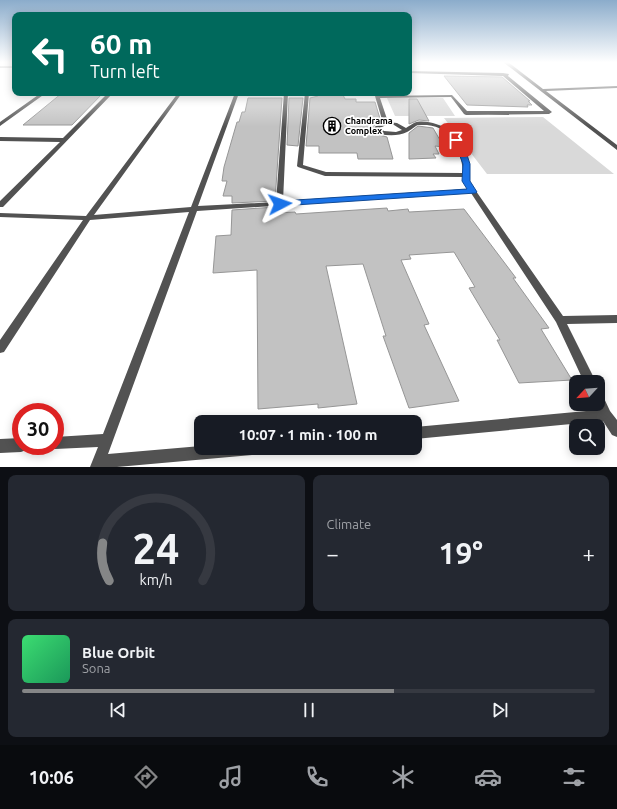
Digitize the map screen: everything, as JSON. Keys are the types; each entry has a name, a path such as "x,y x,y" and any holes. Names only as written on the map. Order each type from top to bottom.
{"street":[{"path":"386,123 377,97 452,96 466,113 549,112 515,84"},
{"path":"534,84 617,148"},
{"path":"542,90 617,87"},
{"path":"0,124 40,96"},
{"path":"0,205 108,96"},
{"path":"0,349 88,218 178,96"},
{"path":"194,454 98,465 236,96"},
{"path":"280,204 286,96"},
{"path":"307,96 300,166 325,174 466,175"},
{"path":"406,130 398,124 386,123 377,127 382,133 397,134 406,130 416,124 439,125 461,146 466,164 466,181 560,320 587,375"},
{"path":"0,139 64,140"},
{"path":"0,215 88,218 193,209 473,192"},
{"path":"560,320 617,319"},
{"path":"604,411 617,431"},
{"path":"422,432 606,415"},
{"path":"64,442 107,440"},
{"path":"0,446 12,445"}],"shaded area":[{"path":"387,98 443,98 455,116 395,116"},
{"path":"543,117 614,174 487,174 444,118"}],"building":[{"path":"450,84 510,84 530,101 528,101 532,105 527,105 528,107 467,105"},
{"path":"58,96 100,96 72,125 23,125"},
{"name":"Chandrama Complex","path":"318,96 344,96 345,99 356,99 356,102 375,102 381,122 373,126 373,128 379,135 387,137 393,159 358,159 357,153 319,153 319,146 306,146 310,98"},
{"path":"248,98 282,98 275,201 232,203 232,196 223,196 227,181 222,181 224,167 237,122 239,122 242,112 245,112"},
{"path":"289,98 303,98 298,146 287,145"},
{"path":"409,99 417,99 429,121 419,120 409,124"},
{"path":"418,126 433,128 444,147 435,146 439,154 433,154 436,158 409,159 409,133"},
{"path":"276,207 276,213 295,212 296,214 387,208 388,211 408,209 409,212 464,209 516,278 513,278 549,328 541,329 569,375 569,380 519,383 497,340 500,340 469,288 475,287 454,252 409,255 411,259 401,260 429,324 424,325 459,401 409,408 383,336 386,336 363,264 326,266 357,404 318,408 318,404 258,409 257,270 213,273 216,236 231,235 232,210"}],"place":[{"name":"Chandrama Complex","path":"332,126"}],"route":[{"path":"280,204 473,192 466,181 466,164 461,146 456,140"}]}
